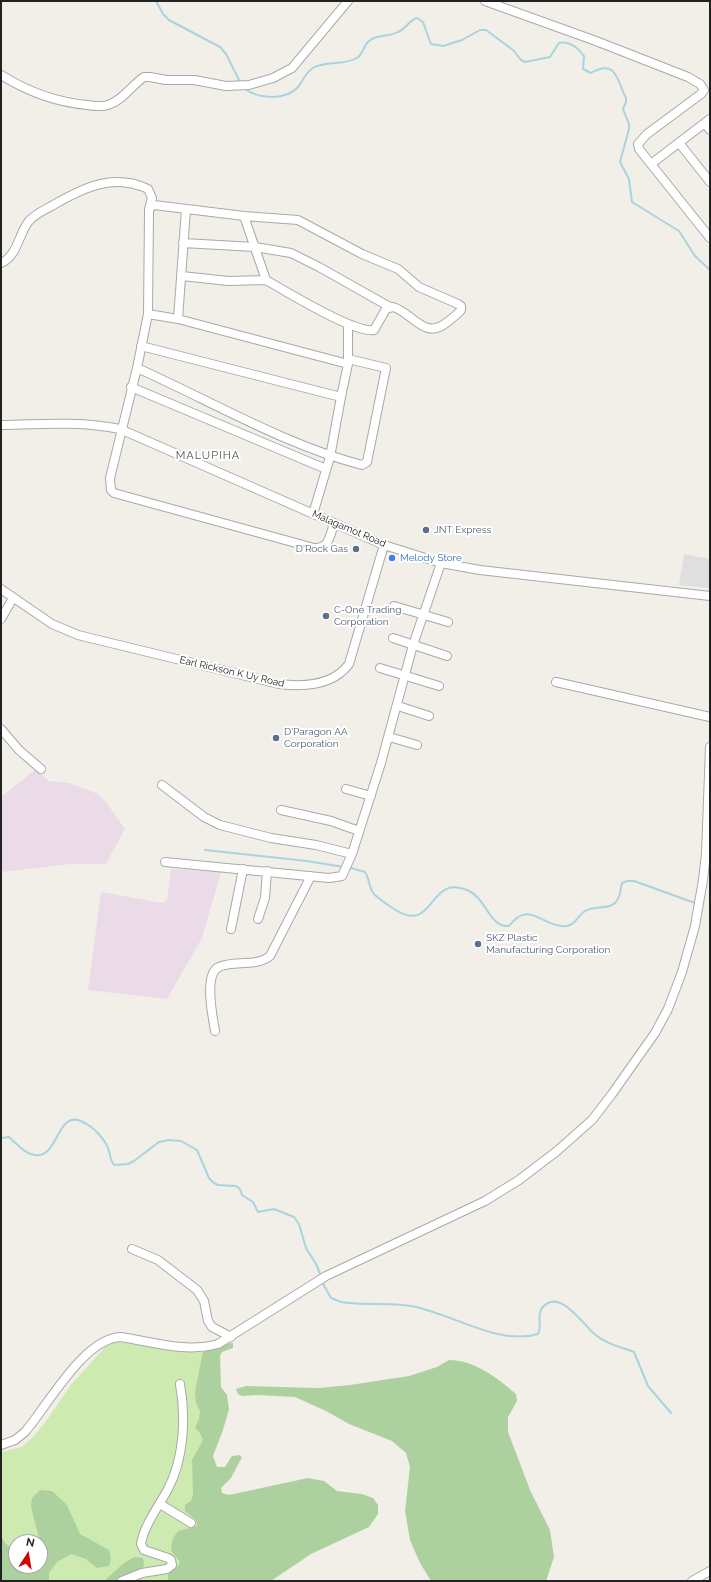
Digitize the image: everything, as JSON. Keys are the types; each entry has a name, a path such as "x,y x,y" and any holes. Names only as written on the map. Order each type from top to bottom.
{"street":[{"path":"1,75 22,88 40,96 74,104 102,106 113,103 144,77 150,76 166,80 194,80 226,86 249,85 273,78 292,68 348,1"},
{"path":"485,1 596,41 688,77 700,84 704,90 701,94 640,140 638,144 639,148 651,164 710,238"},
{"path":"651,164 708,124"},
{"path":"680,144 710,182"},
{"path":"1,263 11,256 24,229 34,215 71,195 97,183 120,182 148,189 152,198 149,209 148,314 137,368 120,429 110,478 111,490 114,493 314,548 326,546 334,523"},
{"path":"149,209 157,205 244,216 288,218 304,222 362,254 398,269 419,287 458,304 461,308 459,313 440,328 434,329 424,327 397,308 390,307 301,258 280,250 183,243"},
{"path":"178,319 186,209"},
{"path":"244,216 266,280"},
{"path":"182,276 228,281 266,280 348,324 368,330 374,330 390,307"},
{"path":"137,368 185,389 234,415 330,456 362,465 366,464 386,369 384,366 348,362 178,319 148,314"},
{"path":"313,514 330,456 348,362 348,324"},
{"path":"141,346 341,397"},
{"path":"131,387 326,469"},
{"name":"Malagamot Road","path":"1,425 102,425 120,429 384,545 441,563 480,570 710,596"},
{"name":"Earl Rickson K Uy Road","path":"1,589 65,631 94,640 279,684 312,684 336,677 349,664 384,545"},
{"path":"165,862 334,878 342,876 352,854 371,796 398,706 413,645 441,563"},
{"path":"1,619 13,598"},
{"path":"394,606 448,622"},
{"path":"393,638 447,656"},
{"path":"380,668 405,677 439,686"},
{"path":"556,682 710,717"},
{"path":"398,706 429,716"},
{"path":"1,729 19,750 41,769"},
{"path":"389,737 417,745"},
{"path":"1,1445 15,1440 25,1432 71,1371 93,1349 107,1340 121,1337 197,1348 218,1344 326,1276 485,1201 519,1180 575,1136 592,1120 612,1094 663,1020 675,992 684,965 695,926 703,880 706,854 710,747"},
{"path":"162,785 204,817 220,825 271,838 316,845 352,854"},
{"path":"346,789 371,796"},
{"path":"282,810 331,821 359,831"},
{"path":"231,929 243,869"},
{"path":"258,919 265,898 267,871"},
{"path":"215,1032 210,988 215,970 226,964 260,961 270,956 311,876"},
{"path":"132,1249 158,1260 197,1290 204,1301 208,1321 212,1326 231,1337"},
{"path":"122,1581 142,1573 167,1569 172,1565 171,1560 168,1558 144,1550 142,1544 145,1531 175,1473 179,1455 184,1414 180,1384"},
{"path":"160,1504 191,1522"},
{"path":"692,1581 710,1571"}],"shaded area":[{"path":"684,554 710,559 710,588 679,585"},
{"path":"36,769 49,781 69,783 88,790 98,794 106,802 125,829 106,864 71,864 1,872 1,797"},
{"path":"171,869 221,872 202,938 167,999 88,990 101,892 163,903 167,900"}],"green space":[{"path":"116,1342 181,1351 203,1352 218,1581 1,1581 1,1452 22,1447 31,1439 44,1424 70,1386 107,1345"},
{"path":"233,1343 233,1348 222,1352 220,1356 221,1387 227,1395 229,1409 213,1456 217,1467 225,1467 232,1456 239,1455 242,1457 231,1478 221,1488 222,1493 229,1495 308,1478 324,1481 337,1491 362,1494 373,1498 378,1505 378,1514 369,1527 311,1554 271,1581 168,1581 168,1574 178,1566 180,1562 172,1552 171,1547 173,1538 178,1531 197,1526 196,1520 185,1511 185,1505 191,1501 193,1495 192,1460 203,1440 200,1433 195,1428 199,1419 200,1411 196,1403 195,1391 203,1352"},
{"path":"449,1360 467,1363 485,1371 516,1394 517,1401 508,1417 508,1432 530,1490 550,1530 554,1557 546,1581 431,1581 420,1563 410,1540 405,1511 410,1467 406,1453 392,1441 349,1424 326,1411 295,1397 258,1395 242,1396 238,1394 236,1389 246,1386 319,1388 350,1385 409,1376 437,1367"},
{"path":"40,1490 52,1491 67,1505 80,1534 109,1550 111,1558 109,1566 97,1568 86,1559 71,1554 57,1562 49,1573 49,1581 1,1581 1,1536 8,1545 8,1574 48,1574 48,1534 38,1534 31,1507 32,1498"},
{"path":"134,1557 143,1558 144,1564 139,1581 104,1581 124,1563"}],"waterway":[{"path":"156,1 163,14 169,20 220,47 226,54 240,82"},
{"path":"244,88 250,92 264,96 271,97 286,95 293,92 313,68 323,64 346,62 357,58 367,43 372,39 398,32 417,18 423,22 431,44 443,46 462,40 480,30 486,30 513,50 521,60 525,62 550,57 559,43 570,44 579,50 584,56 583,69 591,73 606,68 611,70 618,79 626,98 623,109 629,124 629,129 620,162 629,179 632,202 679,231 695,256 710,270"},
{"path":"205,850 307,861 344,867"},
{"path":"351,868 365,872 374,894 394,909 407,915 417,915 425,911 444,890 454,887 467,890 474,894 492,918 502,925 509,926 522,915 528,914 561,926 572,924 582,913 589,909 609,906 615,903 619,896 622,883 627,881 634,881 695,903"},
{"path":"1,1138 9,1137 28,1153 41,1155 48,1151 63,1127 69,1121 77,1120 91,1127 102,1138 107,1145 111,1161 114,1165 128,1164 134,1161 159,1142 169,1140 181,1141 197,1150 209,1178 214,1183 218,1185 236,1186 240,1189 242,1195 253,1202 258,1212 274,1209 294,1217 299,1224 306,1248 316,1264 321,1276"},
{"path":"322,1282 331,1298 341,1302 411,1306 442,1315 474,1327 507,1336 523,1337 538,1334 540,1327 540,1311 542,1308 549,1303 556,1302 564,1305 579,1317 601,1339 610,1344 634,1352 648,1386 671,1413"}],"place":[{"name":"JNT Express","path":"426,530"},
{"name":"D'Rock Gas","path":"356,549"},
{"name":"Melody Store","path":"392,558"},
{"name":"C-One Trading Corporation","path":"326,616"},
{"name":"D'Paragon AA Corporation","path":"276,738"},
{"name":"SKZ Plastic Manufacturing Corporation","path":"478,944"}],"district":[{"name":"MALUPIHA","path":"208,456"}]}
